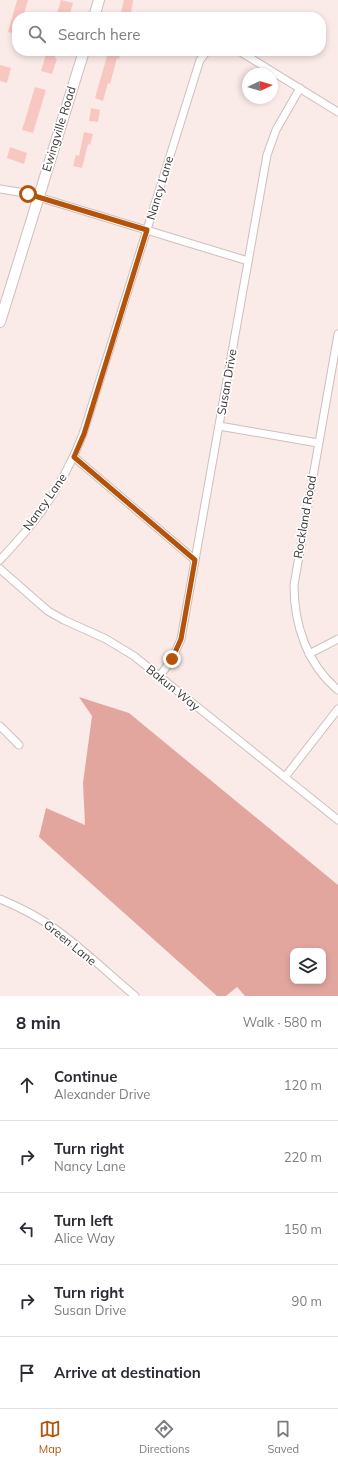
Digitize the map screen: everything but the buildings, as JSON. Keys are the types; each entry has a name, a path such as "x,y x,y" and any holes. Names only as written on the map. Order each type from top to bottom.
{"main road":[{"path":"96,12 100,0"},
{"name":"Ewingville Road","path":"0,322 82,56"}],"street":[{"name":"Nancy Lane","path":"0,560 34,521 51,498 74,457 84,434 200,60 203,56"},
{"path":"247,56 338,112"},
{"name":"Susan Drive","path":"159,677 172,659 181,639 269,149 276,130 300,88"},
{"path":"0,189 12,190 38,197 248,261"},
{"name":"Rockland Road","path":"338,334 294,585 298,627 309,654 324,677 338,690"},
{"path":"219,426 318,443"},
{"path":"74,457 195,560"},
{"name":"Bakun Way","path":"0,569 48,611 120,647 338,820"},
{"path":"309,654 338,639"},
{"path":"285,777 338,709"},
{"path":"0,726 19,745"},
{"name":"Green Lane","path":"0,899 20,908 54,928 73,942 135,996"}],"shaded area":[{"path":"79,697 129,713 338,885 338,996 245,996 237,987 226,996 217,996 39,837 46,808 85,825 83,783 92,716"}],"route":[{"path":"28,194 147,230 84,434 74,457 195,560 181,639 172,659"}]}
